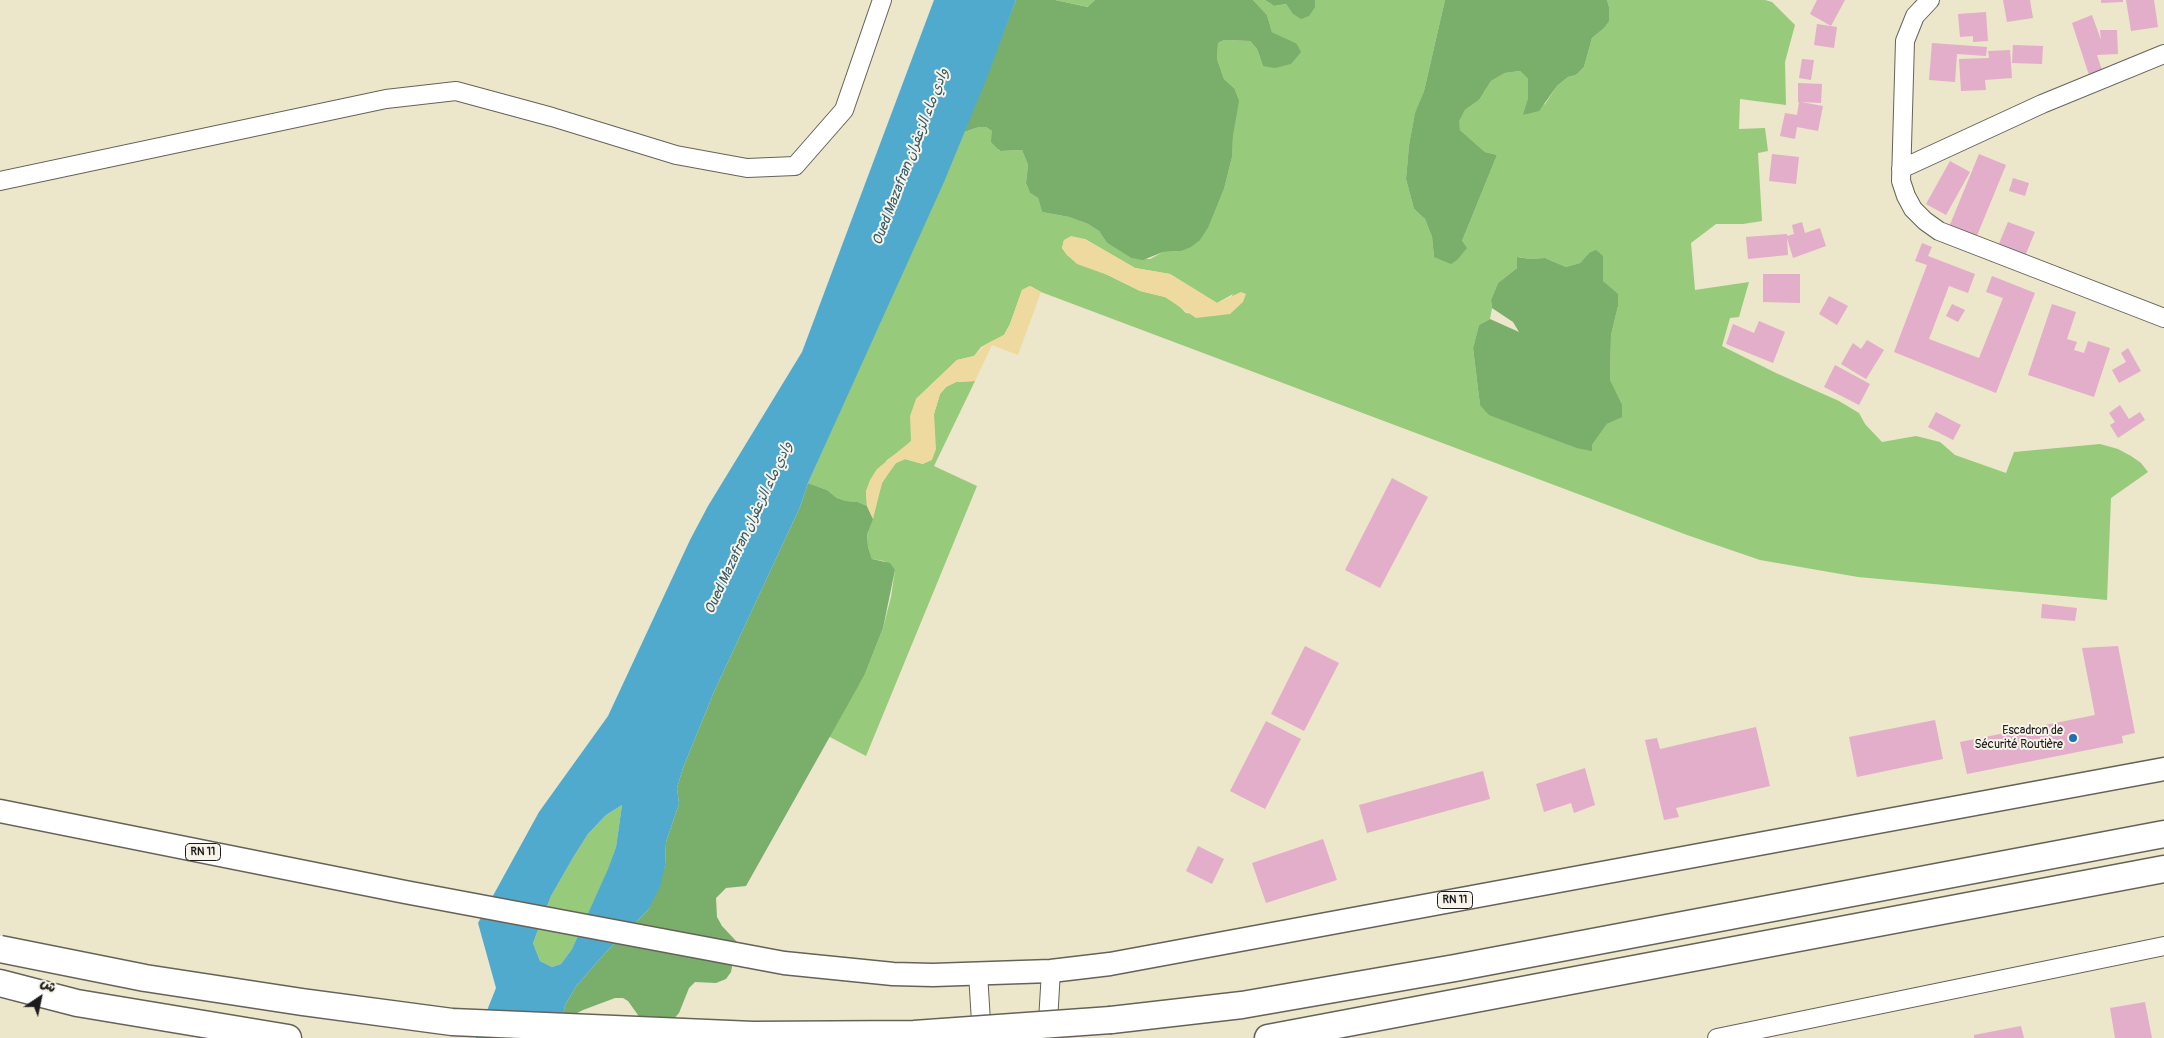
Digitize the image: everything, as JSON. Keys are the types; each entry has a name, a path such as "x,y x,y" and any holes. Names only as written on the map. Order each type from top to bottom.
{"highway":[{"path":"0,949 145,978 452,1022 753,1035 914,1034 1111,1020 1242,1005 1446,969 2164,834"},
{"path":"1268,1038 2164,869"},
{"path":"0,983 77,1003 288,1038"}],"main road":[{"name":"RN 11","path":"0,811 405,892 793,964 893,974 978,973 1051,971 1110,964 2164,769"}],"street":[{"path":"0,181 386,99 456,91 552,117 676,155 747,168 795,166 844,110 882,0"},
{"path":"1930,0 1915,16 1904,41 1901,181 1913,209 1925,221 1939,230 2164,318"},
{"path":"1901,168 2042,104 2164,54"},
{"path":"1717,1038 2164,946"},
{"path":"1047,1038 1051,971"},
{"path":"978,973 982,1038"}],"green space":[{"path":"1016,0 1055,0 1088,7 1095,0 1253,0 1267,15 1272,32 1296,43 1301,52 1291,64 1275,68 1263,66 1257,49 1250,41 1224,40 1218,43 1217,59 1224,79 1234,88 1239,101 1233,135 1232,157 1224,189 1209,226 1200,240 1191,247 1181,251 1163,252 1143,260 1131,258 1107,243 1099,231 1088,224 1069,217 1042,212 1038,198 1030,193 1026,183 1028,165 1022,150 1000,151 991,142 992,131 986,127 979,127 964,132"},
{"path":"1055,0 1095,0 1089,7"},
{"path":"1253,0 1265,0 1274,6 1286,4 1292,13 1315,7 1315,0 1445,0 1424,91 1415,114 1409,145 1406,179 1414,209 1425,219 1432,237 1434,257 1462,241 1497,155 1485,152 1460,130 1458,121 1465,110 1479,100 1491,81 1505,73 1520,71 1528,79 1528,98 1524,115 1545,104 1557,86 1568,77 1576,75 1584,67 1592,38 1603,29 1609,7 1607,0 1765,0 1772,2 1795,25 1785,62 1786,105 1740,99 1739,129 1765,128 1768,151 1758,153 1762,221 1743,224 1716,224 1691,243 1695,290 1749,282 1739,317 1730,318 1722,346 1839,401 1859,413 1865,424 1882,442 1916,436 1940,442 1955,455 2006,473 2014,452 2100,444 2118,449 2131,456 2141,463 2148,472 2111,498 2107,600 1858,577 1760,560 1687,535 1041,292 1030,286 1022,290 1004,335 981,347 974,356 957,360 916,399 911,441 887,460 866,491 867,506 858,502 837,498 827,490 808,483 964,132 979,127 986,127 992,131 999,151 1022,150 1028,165 1026,183 1030,193 1038,198 1042,212 1069,217 1088,224 1099,231 1107,243 1131,258 1150,259 1163,252 1181,251 1209,226 1224,189 1232,157 1234,88 1224,79 1217,59 1218,43 1224,40 1250,41 1257,49 1263,66 1291,64 1296,43 1272,32 1267,15","holes":["1085,239 1135,268 1170,274 1217,303 1233,294 1221,314 1211,316 1186,313 1177,304 1165,297 1140,291 1067,255 1062,248 1064,240","1589,253 1603,256 1603,281 1610,289 1618,306 1611,335 1610,380 1622,416 1607,424 1592,445 1576,448 1535,432 1480,405 1473,348 1479,325 1490,319 1491,300 1498,283 1517,268 1518,257 1530,259 1545,258 1566,267 1580,263"]},
{"path":"1265,0 1315,0 1315,7 1309,16 1301,19 1292,13 1286,4 1274,6"},
{"path":"1445,0 1607,0 1609,7 1609,21 1592,38 1584,67 1576,75 1568,77 1557,86 1539,111 1523,115 1528,98 1528,79 1520,71 1505,73 1491,81 1479,100 1465,110 1459,121 1460,130 1485,152 1497,155 1462,241 1467,248 1451,264 1434,257 1432,237 1425,219 1414,209 1406,179 1409,145 1415,113 1424,91"},
{"path":"1596,250 1603,256 1603,281 1618,294 1618,306 1611,335 1610,380 1622,405 1622,417 1607,424 1592,445 1592,451 1576,448 1489,415 1480,405 1473,348 1479,325 1490,319 1519,332 1513,322 1492,308 1491,300 1498,283 1517,268 1517,257 1530,259 1545,258 1566,267 1580,263 1589,253"},
{"path":"975,381 934,466 977,486 866,756 828,736 865,674 883,628 891,597 895,570 884,561 872,559 868,547 867,533 882,483 889,470 896,463 905,459 923,464 934,431 934,414 940,394 946,387 956,382"},
{"path":"808,483 827,490 837,498 858,502 867,506 873,519 867,534 868,547 872,559 890,563 895,570 883,628 865,674 746,886 726,888 716,898 717,917 722,926 737,942 731,972 726,979 716,983 695,982 689,988 679,1013 670,1023 643,1022 628,1001 623,998 615,998 583,1010 562,1021 565,1005 577,985 607,951 648,910 665,866 666,842 679,804 677,788 683,768 714,692 800,507"},
{"path":"622,805 616,847 608,870 572,949 561,964 552,967 540,961 533,943 551,896 588,834 606,815"}],"sand":[{"path":"1071,236 1085,239 1135,268 1170,274 1217,303 1241,292 1246,294 1243,302 1230,314 1196,318 1165,297 1140,291 1113,277 1077,264 1062,248 1064,240"},
{"path":"1030,286 1041,292 1018,355 992,345 975,381 956,382 945,387 940,394 934,414 936,449 932,460 923,464 905,459 896,463 882,483 873,519 867,506 866,491 877,469 911,441 910,416 916,399 957,360 974,356 986,344 1004,335 1022,290"}],"water":[{"name":"Oued Mazafran وادي ماء الزعفران","path":"934,0 1016,0 986,80 944,182 808,483 800,507 714,692 683,768 677,788 679,804 666,842 665,866 660,887 648,910 607,951 577,985 565,1005 562,1021 554,1038 476,1038 496,988 478,923 539,812 608,716 690,540 708,506 802,352","holes":["622,805 616,847 572,949 561,964 552,967 540,961 533,943 551,896 588,834 606,815"]}],"building":[{"path":"1817,0 1845,0 1831,26 1810,14"},
{"path":"2003,0 2030,0 2033,18 2007,22"},
{"path":"2101,0 2123,0 2123,2 2101,3"},
{"path":"2126,0 2154,0 2158,27 2131,31"},
{"path":"1986,12 1988,41 1973,42 1973,36 1960,37 1958,14"},
{"path":"2092,15 2101,40 2100,30 2117,30 2118,54 2097,55 2102,70 2089,75 2072,23"},
{"path":"1817,24 1837,27 1834,48 1814,45"},
{"path":"1932,43 1987,47 1986,56 1957,54 1955,82 1929,80"},
{"path":"2013,45 2043,46 2042,64 2012,63"},
{"path":"2010,50 2012,78 1985,80 1986,90 1961,91 1959,59 1989,58 1988,51"},
{"path":"1802,59 1814,60 1811,80 1799,78"},
{"path":"1798,83 1822,84 1821,103 1801,102 1823,106 1818,131 1797,127 1795,139 1780,136 1785,113 1797,115 1799,102"},
{"path":"1772,154 1799,157 1796,184 1769,181"},
{"path":"1979,154 2006,165 1976,238 1949,227"},
{"path":"1950,161 1970,172 1946,215 1926,204"},
{"path":"2013,178 2029,183 2025,196 2009,191"},
{"path":"1802,222 1805,233 1820,228 1826,246 1793,258 1787,238 1788,255 1748,259 1746,237 1787,234 1787,236 1794,234 1792,225"},
{"path":"2008,222 2035,232 2025,256 1998,246"},
{"path":"1922,243 1932,247 1928,256 1975,274 1968,293 1949,286 1929,339 1979,358 2003,298 1986,292 1992,276 2035,293 1996,393 1894,352 1927,265 1915,261"},
{"path":"1763,274 1800,274 1800,303 1763,302"},
{"path":"1829,296 1848,306 1837,325 1819,314"},
{"path":"1952,304 1965,310 1958,322 1946,316"},
{"path":"2052,304 2076,312 2067,339 2077,342 2074,350 2084,353 2088,341 2110,348 2094,397 2028,375"},
{"path":"1759,321 1785,332 1773,363 1726,344 1733,324 1754,333"},
{"path":"1867,340 1884,350 1866,379 1841,364 1853,343 1861,349"},
{"path":"2128,348 2141,371 2119,383 2112,370 2126,362 2121,353"},
{"path":"1835,365 1870,384 1859,405 1824,387"},
{"path":"2120,405 2129,419 2140,412 2145,420 2118,438 2110,425 2115,422 2109,413"},
{"path":"1936,412 1961,425 1953,440 1928,427"},
{"path":"1392,478 1428,497 1380,588 1345,570"},
{"path":"2042,604 2077,608 2075,621 2041,618"},
{"path":"1305,646 1339,663 1304,731 1271,714"},
{"path":"2118,646 2135,733 2122,736 2123,743 1967,774 1960,742 2095,715 2082,648"},
{"path":"1935,720 1943,759 1857,777 1849,737"},
{"path":"1266,721 1301,739 1265,809 1230,791"},
{"path":"1756,727 1770,786 1676,808 1679,817 1664,820 1645,740 1657,738 1660,749"},
{"path":"1585,768 1595,805 1574,813 1571,803 1544,812 1536,784"},
{"path":"1483,771 1490,799 1367,833 1359,805"},
{"path":"1323,839 1337,880 1266,903 1252,863"},
{"path":"1198,846 1224,859 1212,884 1186,871"},
{"path":"2145,1002 2152,1038 2115,1038 2110,1008"},
{"path":"2021,1026 2024,1038 1974,1038 1974,1035"}],"place":[{"name":"Escadron de Sécurité Routière","path":"2073,738"}]}
